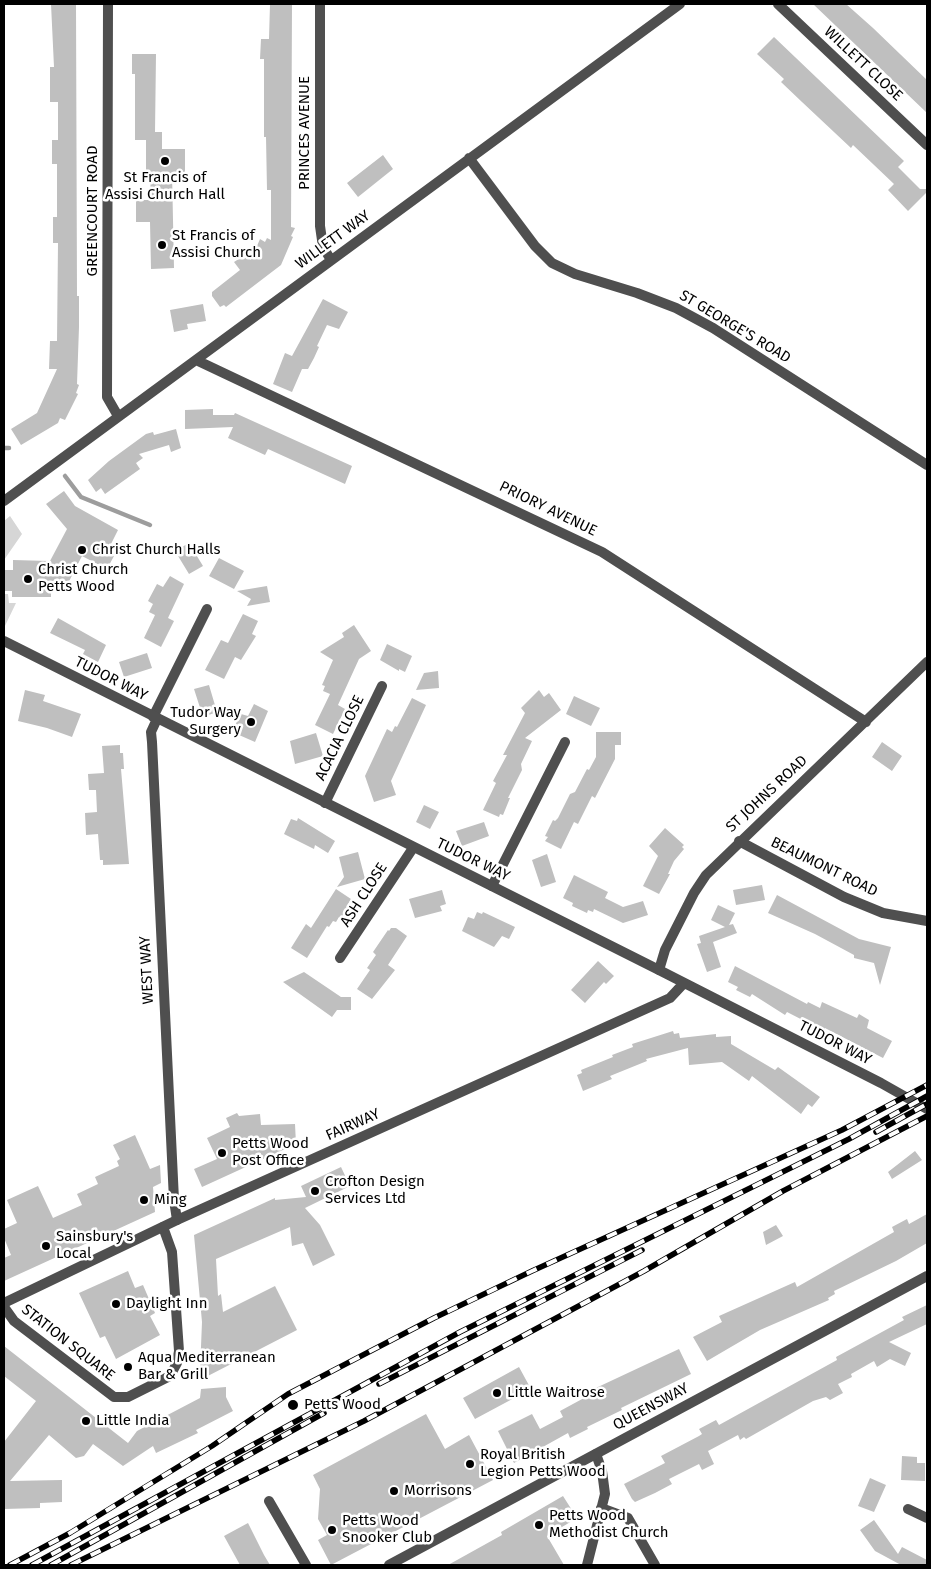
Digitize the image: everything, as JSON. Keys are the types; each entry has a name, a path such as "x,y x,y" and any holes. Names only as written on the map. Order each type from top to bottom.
{"street":[{"name":"GREENCOURT ROAD","path":"108,4 107,397 118,416"},
{"name":"PRINCES AVENUE","path":"320,4 320,226 323,247 331,260"},
{"name":"WILLETT WAY","path":"4,501 680,4"},
{"name":"WILLETT CLOSE","path":"778,4 927,145"},
{"name":"ST GEORGE'S ROAD","path":"469,158 535,246 552,263 575,274 637,293 690,316 927,465"},
{"name":"PRIORY AVENUE","path":"196,360 602,552 866,722"},
{"name":"WEST WAY","path":"177,1220 172,1163 151,732 155,718 207,609"},
{"name":"TUDOR WAY","path":"4,642 660,970 881,1083 927,1109"},
{"name":"ST JOHNS ROAD","path":"660,970 665,950 694,893 706,874 927,662"},
{"name":"ACACIA CLOSE","path":"325,803 382,686"},
{"path":"492,886 564,742"},
{"name":"BEAUMONT ROAD","path":"740,841 844,897 883,912 927,921"},
{"name":"ASH CLOSE","path":"340,958 413,848"},
{"name":"FAIRWAY","path":"4,1303 177,1220 670,998 684,983"},
{"name":"STATION SQUARE","path":"4,1307 14,1321 114,1397 128,1397 170,1376 177,1363 179,1351 172,1252 164,1227"},
{"name":"QUEENSWAY","path":"389,1565 927,1276"},
{"path":"587,1565 601,1508 604,1484 596,1454"},
{"path":"269,1501 306,1565"},
{"path":"601,1508 628,1518 655,1565"},
{"path":"908,1509 927,1518"}],"shaded area":[{"path":"10,516 22,534 4,560 4,521"},
{"path":"4,594 8,594 9,603 16,603 4,628"}],"building":[{"path":"51,4 76,4 77,296 79,296 77,384 79,385 76,393 78,394 65,420 60,418 58,423 21,445 11,429 37,413 57,369 49,369 50,341 57,341 58,243 53,243 53,217 57,217 57,164 52,164 52,140 58,140 58,102 50,102 50,67 54,67"},
{"path":"270,4 292,4 291,227 295,228 281,265 226,307 224,305 220,307 212,296 212,292 240,270 234,262 245,255 251,260 260,239 265,242 267,238 271,240 271,190 267,190 266,137 264,137 264,59 260,59 261,39 269,39"},
{"path":"813,4 846,4 873,28 927,80 927,113"},
{"path":"774,37 904,161 898,167 920,189 927,189 927,192 908,211 888,190 894,184 853,145 851,148 802,102 781,82 784,79 757,54"},
{"path":"132,54 156,54 155,132 162,132 162,149 185,149 185,172 172,172 174,268 151,269 150,222 136,222 136,200 151,200 150,172 146,172 146,140 135,140 135,74 132,74"},
{"path":"383,155 393,169 358,197 347,183"},
{"path":"323,299 348,312 339,329 327,325 317,346 319,347 314,358 308,369 302,369 292,392 273,384 285,353 292,356"},
{"path":"203,304 206,321 187,324 188,329 174,332 170,310"},
{"path":"213,409 213,415 234,415 235,413 352,466 345,484 268,449 265,455 228,438 233,427 185,429 185,410"},
{"path":"176,429 181,448 171,452 169,445 139,454 143,458 136,463 140,469 105,494 101,488 96,492 88,480 109,461 146,434 153,432 154,435"},
{"path":"64,491 75,506 118,530 107,552 114,556 107,569 82,556 63,593 51,587 51,597 12,597 12,591 4,591 4,570 13,570 13,560 50,561 67,529 46,504"},
{"path":"189,543 203,566 189,574 175,551"},
{"path":"219,558 244,571 234,589 209,576"},
{"path":"170,576 184,584 168,618 174,621 161,647 144,638 155,615 149,612 153,604 148,601 157,584 163,587"},
{"path":"267,586 270,602 247,606 251,599 237,591"},
{"path":"243,614 258,621 252,634 256,636 241,660 235,657 224,679 205,670 221,640 228,643"},
{"path":"58,618 106,645 98,662 83,654 85,650 50,633"},
{"path":"354,625 371,651 359,659 338,705 345,709 333,734 315,725 330,694 323,691 325,686 322,685 333,660 320,652 344,637 342,633"},
{"path":"387,644 412,656 405,672 399,669 399,671 380,660"},
{"path":"147,653 152,668 124,677 119,662"},
{"path":"438,671 439,688 416,690 424,673"},
{"path":"209,685 217,712 203,717 194,689"},
{"path":"25,690 45,695 43,701 81,714 72,737 47,728 18,721"},
{"path":"539,690 544,697 549,693 561,710 525,738 532,741 521,764 522,770 508,798 510,798 503,815 500,814 499,817 483,810 496,783 493,781 507,755 503,755 525,713 521,708"},
{"path":"574,696 600,708 591,726 566,714"},
{"path":"412,698 426,705 391,781 396,795 374,802 365,776 387,729 392,732 395,726 397,727"},
{"name":"Tudor Way Surgery","path":"254,704 268,711 255,742 239,735 241,731 234,727 241,714 248,716"},
{"path":"596,732 621,732 621,745 615,745 615,759 595,798 592,796 578,824 574,822 561,849 545,841 548,837 545,836 553,820 555,821 558,818 570,794 575,792 587,769 589,770 596,757"},
{"path":"316,733 323,756 295,764 290,741"},
{"path":"882,742 902,756 892,771 872,757"},
{"path":"120,745 120,753 123,753 124,769 121,769 129,864 103,865 103,860 100,860 98,834 86,835 85,813 97,812 96,790 89,790 88,774 104,773 102,746"},
{"path":"424,805 439,812 430,829 416,822"},
{"path":"298,818 335,841 328,853 315,845 314,849 284,834 291,819 297,821"},
{"path":"484,822 489,836 462,846 456,831"},
{"path":"665,828 684,845 682,847 684,849 674,861 668,874 670,874 659,894 643,886 658,856 649,846"},
{"path":"358,852 365,879 337,887 344,877 339,857"},
{"path":"547,854 556,882 541,887 532,860"},
{"path":"574,875 608,892 605,898 623,907 643,901 648,915 623,923 594,909 593,912 588,910 587,913 572,906 573,903 563,898"},
{"path":"762,885 765,900 736,905 733,890"},
{"path":"336,889 351,899 348,904 350,905 341,919 339,917 336,922 333,921 329,927 327,926 307,958 291,948 306,924 311,928"},
{"path":"442,890 446,904 440,906 442,911 415,918 409,899"},
{"path":"777,895 859,939 891,947 880,985 874,963 854,958 854,955 815,934 768,913"},
{"path":"718,905 735,913 729,925 733,924 737,933 713,942 721,967 707,972 697,944 701,943 699,936 725,927 711,920"},
{"path":"477,912 482,914 483,912 515,927 509,939 502,936 494,947 462,931 468,917 474,919"},
{"path":"391,928 396,928 407,936 388,965 395,970 372,999 357,989 370,970 367,968 376,955 373,952"},
{"path":"598,961 614,976 606,984 604,982 585,1003 571,990"},
{"path":"735,966 807,1004 808,1002 820,1008 822,1002 857,1018 859,1014 869,1020 867,1028 892,1041 883,1058 825,1028 824,1031 787,1012 785,1015 752,994 750,997 736,990 738,987 728,982"},
{"path":"304,972 341,997 351,997 351,1010 337,1010 332,1017 283,982"},
{"path":"673,1031 674,1034 679,1033 680,1038 716,1034 716,1037 731,1036 731,1044 775,1070 778,1067 820,1097 812,1107 808,1104 801,1114 752,1076 749,1081 722,1062 689,1065 688,1048 646,1059 647,1061 610,1076 612,1079 583,1091 577,1075 582,1073 581,1070 633,1047 632,1044"},
{"path":"237,1113 239,1116 260,1114 261,1125 295,1124 296,1144 202,1187 194,1169 217,1159 207,1138 230,1127 226,1118"},
{"path":"135,1135 150,1169 160,1165 161,1183 153,1187 155,1212 4,1281 4,1258 11,1255 4,1238 4,1229 17,1223 7,1200 38,1186 53,1218 82,1205 77,1194 98,1184 95,1177 119,1166 117,1161 120,1159 113,1145"},
{"path":"915,1151 922,1160 892,1179 888,1172"},
{"path":"341,1167 350,1186 305,1208 320,1225 335,1255 313,1266 303,1243 292,1246 290,1227 216,1259 218,1296 221,1294 223,1312 275,1286 297,1330 202,1379 203,1371 200,1371 202,1322 194,1235 275,1198 275,1200 306,1197 301,1186"},
{"path":"927,1214 927,1243 896,1261 834,1291 835,1294 828,1298 829,1300 760,1330 707,1361 693,1337 722,1322 719,1316 795,1282 797,1287 894,1232 892,1227 907,1219 909,1224"},
{"path":"776,1225 783,1236 766,1245 763,1232"},
{"name":"Daylight Inn","path":"128,1271 135,1288 143,1285 155,1313 150,1316 160,1335 116,1359 105,1336 100,1338 79,1293"},
{"path":"927,1305 927,1324 889,1342 911,1353 905,1366 890,1359 877,1367 874,1361 851,1374 852,1377 838,1384 843,1393 830,1400 826,1397 813,1401 746,1439 744,1437 740,1440 738,1435 708,1451 714,1464 702,1470 699,1464 669,1479 672,1484 655,1493 635,1502 632,1499 624,1484 665,1463 661,1456 702,1434 699,1429 716,1420 719,1425 837,1360 836,1357 904,1320 902,1317"},
{"path":"4,1346 128,1443 137,1431 200,1398 201,1389 226,1387 226,1397 233,1411 196,1430 198,1433 156,1453 153,1446 123,1466 93,1444 84,1456 76,1458 49,1435 10,1481 62,1480 62,1502 40,1503 40,1508 4,1509 4,1442 36,1401 4,1376"},
{"path":"679,1349 691,1374 621,1408 622,1410 587,1427 588,1429 570,1438 568,1433 514,1463 498,1431 532,1414 540,1429 563,1417 560,1411 584,1398 583,1394"},
{"name":"Little Waitrose","path":"519,1367 531,1389 475,1419 463,1398"},
{"name":"Morrisons","path":"426,1414 445,1449 469,1435 493,1480 331,1565 318,1540 327,1535 318,1519 320,1489 313,1475"},
{"path":"902,1456 917,1457 917,1463 925,1463 925,1481 901,1480"},
{"path":"870,1478 886,1485 874,1512 858,1506"},
{"name":"Petts Wood Methodist Church","path":"563,1496 577,1518 547,1536 564,1565 448,1565 502,1535 501,1532"},
{"path":"874,1520 898,1554 902,1547 927,1560 927,1565 901,1565 875,1551 860,1530"},
{"path":"248,1523 270,1565 240,1565 224,1536"}],"waterway":[{"path":"4,448 9,448"},
{"path":"65,476 81,497 150,525"}],"railway":[{"path":"10,1565 70,1533 212,1446 288,1394 434,1318 532,1271 842,1130 927,1085"},
{"path":"32,1565 460,1332 849,1139 927,1096"},
{"path":"876,1132 927,1104"},
{"path":"71,1565 364,1421 644,1271 783,1191 927,1116"},
{"path":"379,1384 642,1250"},
{"path":"51,1565 324,1413"}],"place":[{"name":"St Francis of Assisi Church Hall","path":"165,161"},
{"name":"St Francis of Assisi Church","path":"162,245"},
{"name":"Christ Church Halls","path":"82,550"},
{"name":"Christ Church Petts Wood","path":"28,579"},
{"name":"Tudor Way Surgery","path":"251,722"},
{"name":"Petts Wood Post Office","path":"222,1153"},
{"name":"Crofton Design Services Ltd","path":"315,1191"},
{"name":"Ming","path":"144,1200"},
{"name":"Sainsbury's Local","path":"46,1246"},
{"name":"Daylight Inn","path":"116,1304"},
{"name":"Aqua Mediterranean Bar & Grill","path":"128,1367"},
{"name":"Little Waitrose","path":"497,1393"},
{"name":"Petts Wood","path":"293,1405"},
{"name":"Little India","path":"86,1421"},
{"name":"Royal British Legion Petts Wood","path":"470,1464"},
{"name":"Morrisons","path":"394,1491"},
{"name":"Petts Wood Methodist Church","path":"539,1525"},
{"name":"Petts Wood Snooker Club","path":"332,1530"}]}
